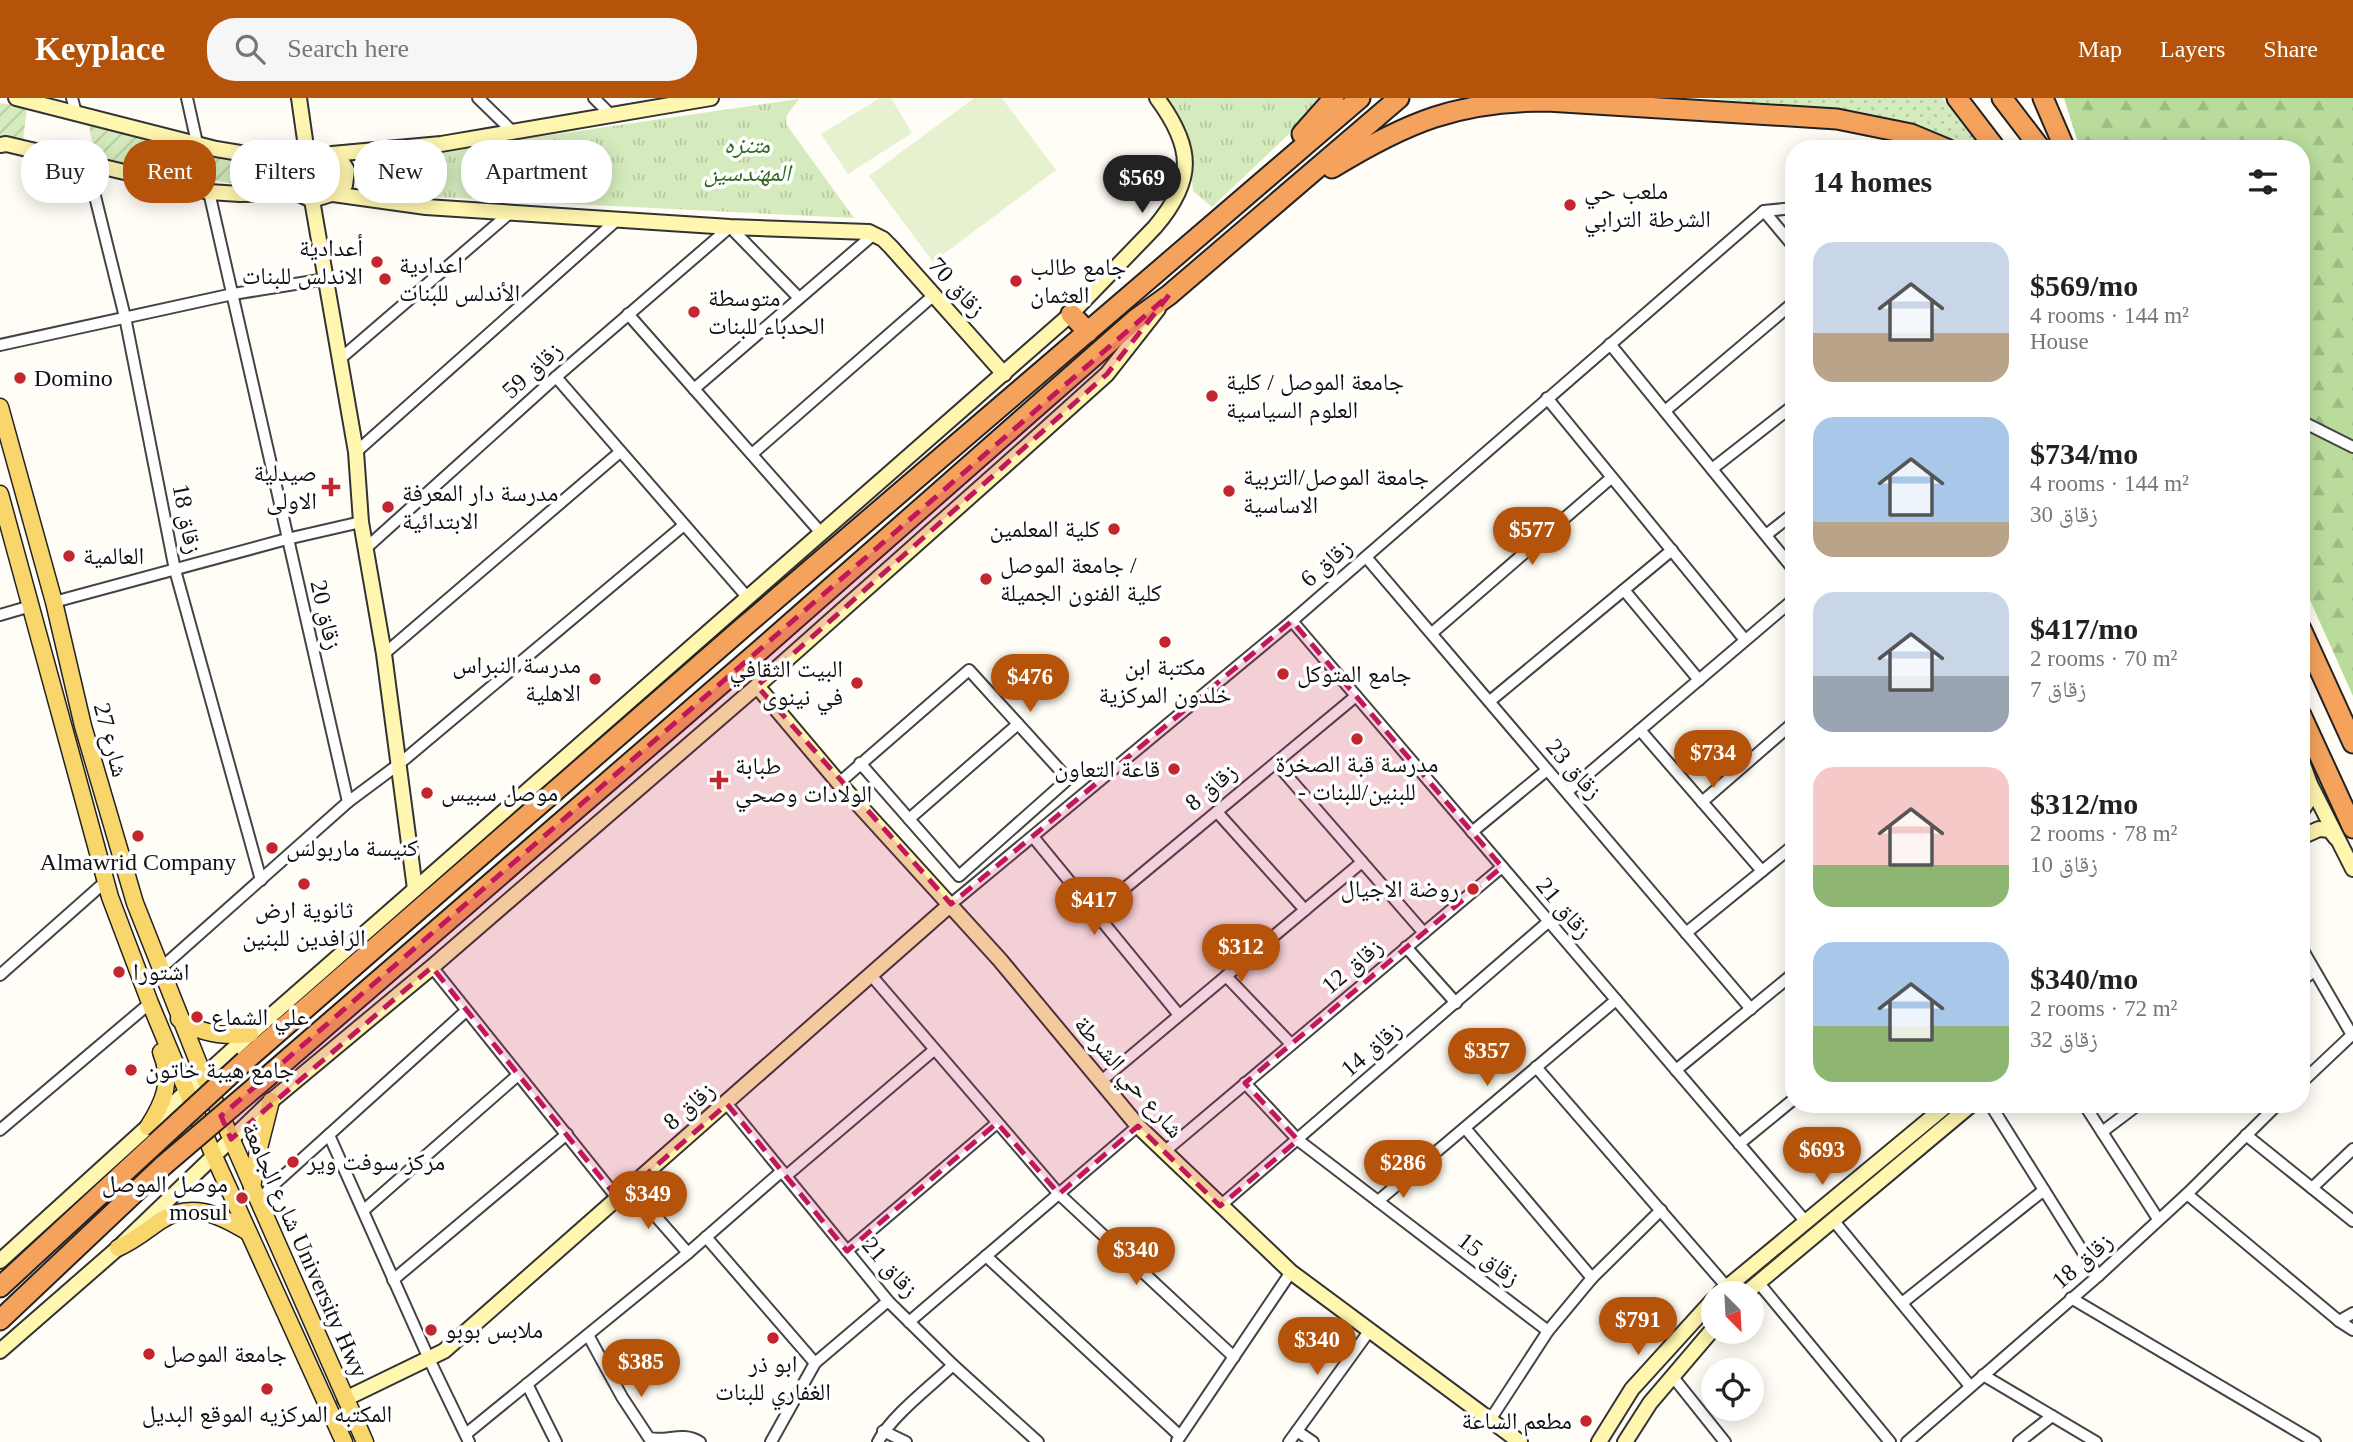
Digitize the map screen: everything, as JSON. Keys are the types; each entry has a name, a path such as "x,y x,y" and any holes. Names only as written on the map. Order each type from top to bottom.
{"highway":[{"path":"1240,201 1334,98"},
{"path":"0,1287 152,1135 245,1061 740,630 1360,98"},
{"path":"0,1320 164,1165 759,651 1136,319 1169,295 1399,98"},
{"path":"1957,98 1989,140"},
{"path":"2002,98 2034,140"},
{"path":"2043,98 2061,140"},
{"path":"1265,214 1351,156 1402,130 1456,109 1510,101 1837,119 1911,134 1925,140"},
{"path":"1071,314 1088,332"},
{"path":"2310,649 2353,743"},
{"path":"2310,739 2345,834"}],"main road":[{"name":"شارع 27","path":"0,407 3,431 54,602 108,817 135,903 204,1077"},
{"name":"شارع 27","path":"0,494 105,882 187,1092"},
{"path":"150,1003 150,1019 168,1076 167,1093 152,1135"},
{"path":"179,1019 188,1026 211,1033 234,1036 250,1034"},
{"name":"شارع الجامعة University Hwy","path":"204,1077 365,1442"},
{"name":"شارع الجامعة University Hwy","path":"187,1092 246,1231 344,1442"},
{"path":"255,1195 258,1149 271,1101"},
{"path":"118,1248 132,1242 163,1219 190,1210 201,1210 225,1218 246,1231"}],"street":[{"path":"16,98 185,140"},
{"path":"72,98 76,113"},
{"path":"187,98 196,140"},
{"path":"299,98 305,140"},
{"path":"478,98 513,132"},
{"path":"594,98 612,116"},
{"path":"447,141 709,98"},
{"path":"0,1261 152,1135 187,1092 250,1034 1071,314 1155,227 1182,188 1185,168 1183,148 1176,129 1157,98"},
{"path":"0,145 21,148"},
{"path":"340,160 354,179"},
{"path":"340,188 345,184 348,172 354,168"},
{"name":"زقاق 18","path":"97,203 124,317 175,569 261,880"},
{"name":"زقاق 20","path":"212,203 348,802"},
{"path":"313,203 356,452 361,522 384,654 415,889"},
{"path":"393,203 730,226 863,231 874,234"},
{"path":"1764,211 1785,209"},
{"path":"1764,211 1785,236"},
{"name":"زقاق 6","path":"951,904 1034,838 1292,621 1764,211"},
{"path":"340,359 511,212"},
{"path":"356,452 618,219"},
{"path":"730,226 799,298"},
{"name":"زقاق 59","path":"365,549 556,377 730,226"},
{"path":"694,389 874,234"},
{"name":"زقاق 70","path":"874,234 891,247 1004,374"},
{"path":"0,345 233,294 326,279"},
{"path":"752,454 934,295"},
{"path":"0,1351 118,1248 271,1101 432,967 757,686 1107,374 1169,295"},
{"path":"1665,411 1785,310"},
{"path":"628,314 822,534"},
{"path":"1611,344 1785,559"},
{"path":"556,377 748,598"},
{"path":"1548,398 1745,640"},
{"path":"1713,470 1785,412"},
{"path":"2310,426 2353,447"},
{"path":"384,654 620,452"},
{"path":"1432,633 1611,478"},
{"path":"1766,535 1785,520"},
{"path":"54,602 287,539 361,522"},
{"path":"160,969 348,802 398,764 684,525"},
{"path":"1490,701 1672,550"},
{"name":"زقاق 23","path":"1366,557 1751,1009"},
{"path":"1624,590 1699,680"},
{"path":"0,615 31,606"},
{"path":"1567,792 1785,606"},
{"name":"زقاق 21","path":"1292,621 1806,1222"},
{"path":"839,783 860,763 969,670 1069,779 959,876 860,763"},
{"name":"شارع حي الشرطة","path":"757,686 839,783 1000,960 1100,1082 1164,1152 1291,1272 1520,1442"},
{"name":"زقاق 8","path":"1095,913 1356,696"},
{"path":"909,819 1018,724"},
{"path":"1640,730 1762,871"},
{"path":"1702,802 1785,730"},
{"path":"1276,763 1424,933"},
{"path":"1472,832 1547,770"},
{"path":"2310,784 2345,834 2353,869"},
{"path":"1217,811 1305,910"},
{"path":"2310,833 2319,829 2345,834"},
{"path":"1034,838 1179,1015"},
{"path":"1686,933 1785,852"},
{"path":"1100,1082 1362,862"},
{"name":"زقاق 12","path":"1164,1152 1502,867"},
{"path":"0,975 105,882"},
{"name":"زقاق 8","path":"345,1399 444,1351 951,904"},
{"name":"زقاق 14","path":"1220,1206 1548,922"},
{"path":"1406,947 1455,1003"},
{"path":"2310,964 2352,1034 2310,1074"},
{"path":"432,967 618,1199"},
{"path":"2310,974 2314,971"},
{"path":"870,974 1059,1194 1234,1357"},
{"path":"1227,976 1292,1044"},
{"path":"1676,1070 1785,981"},
{"path":"1378,1201 1616,1000"},
{"path":"0,1130 150,1003"},
{"path":"255,1195 270,1188 466,1011"},
{"path":"329,1135 467,1438 527,1384 934,1050"},
{"path":"1536,1067 1661,1210 1716,1281"},
{"path":"364,1210 518,1075"},
{"name":"زقاق 15","path":"1245,1083 1298,1140 1548,1331"},
{"name":"زقاق 21","path":"727,1104 888,1301 953,1365 1038,1442"},
{"path":"1739,1144 1785,1106"},
{"path":"1734,1281 1937,1113"},
{"path":"1759,1281 1961,1113"},
{"path":"1996,1113 2098,1276"},
{"path":"2090,1113 2158,1220"},
{"path":"2102,1132 2127,1113"},
{"name":"زقاق 18","path":"1907,1442 2098,1276 2187,1194 2269,1113"},
{"path":"847,1251 997,1123"},
{"path":"909,1322 1138,1126"},
{"path":"1465,1128 1592,1278"},
{"path":"393,1280 567,1134"},
{"path":"2246,1135 2353,1221"},
{"path":"2312,1188 2353,1149"},
{"path":"631,1188 688,1253"},
{"path":"1902,1303 2044,1190"},
{"path":"2187,1194 2353,1330"},
{"path":"1490,1420 1548,1331 1592,1278 1661,1210"},
{"path":"1833,1220 1970,1386"},
{"path":"706,1237 815,1363"},
{"path":"986,1256 1178,1439 1291,1272"},
{"path":"1764,1289 1889,1442"},
{"path":"2071,1298 2315,1442"},
{"path":"771,1442 815,1363 888,1301"},
{"path":"1599,1442 1632,1389 1701,1313"},
{"path":"2339,1321 2353,1313"},
{"path":"1289,1442 1370,1330"},
{"path":"589,1335 622,1397 649,1438 661,1441 690,1436 700,1442"},
{"path":"1625,1442 1650,1403 1701,1343"},
{"path":"881,1437 953,1365"},
{"path":"1983,1375 2096,1442"},
{"path":"1673,1377 1725,1442"},
{"path":"527,1384 556,1442"},
{"path":"2019,1442 2052,1416"},
{"path":"1297,1431 1313,1442"},
{"path":"881,1437 906,1442"}],"highlighted area":[{"path":"1169,295 1107,374 757,686 951,904 1292,621 1502,867 1245,1083 1298,1140 1220,1206 1138,1126 1059,1194 997,1123 847,1251 727,1104 618,1199 432,967 231,1139 221,1116"}],"green space":[{"path":"880,98 891,98 912,133 848,174 821,134"},
{"path":"974,98 1002,98 1056,170 933,262 869,176"},
{"path":"1167,98 1318,98 1306,118 1212,207 1193,191 1190,155"},
{"path":"1706,98 1942,98 1977,140 1944,140 1907,122 1852,111"},
{"path":"2064,98 2353,98 2353,696 2310,600 2310,140 2077,140"},
{"name":"متنزه المهندسين","path":"799,99 787,115 786,124 854,218 555,203 612,203 612,140 516,140"},
{"path":"0,103 27,107 23,140 0,139"},
{"path":"89,125 157,140 123,140 123,163 109,161 109,140 92,140"},
{"name":"متنزه المهندسين","path":"461,148 461,198 447,198 447,150"},
{"path":"216,153 230,156 230,183 216,181"}],"place":[{"name":"ملعب حي الشرطة الترابي","path":"1570,205"},
{"name":"أعدادية الاندلس للبنات","path":"377,262"},
{"name":"اعدادية الأندلس للبنات","path":"385,279"},
{"name":"جامع طالب العثمان","path":"1016,281"},
{"name":"متوسطة الحدباء للبنات","path":"694,312"},
{"name":"Domino","path":"20,378"},
{"name":"جامعة الموصل / كلية العلوم السياسية","path":"1212,396"},
{"name":"صيدلية الاولى","path":"331,487"},
{"name":"جامعة الموصل/التربية الاساسية","path":"1229,491"},
{"name":"مدرسة دار المعرفة الابتدائية","path":"388,507"},
{"name":"كلية المعلمين","path":"1114,529"},
{"name":"العالمية","path":"69,556"},
{"name":"جامعة الموصل / كلية الفنون الجميلة","path":"986,579"},
{"name":"مكتبة ابن خلدون المركزية","path":"1165,642"},
{"name":"جامع المتوكل","path":"1283,674"},
{"name":"مدرسة النبراس الاهلية","path":"595,679"},
{"name":"البيت الثقافي في نينوى","path":"857,683"},
{"name":"مدرسة قبة الصخرة - للبنين/للبنات","path":"1357,739"},
{"name":"قاعة التعاون","path":"1174,769"},
{"name":"طبابة الولادات وصحي","path":"719,780"},
{"name":"موصل سبيس","path":"427,793"},
{"name":"Almawrid Company","path":"138,836"},
{"name":"كنيسة ماربولس","path":"272,848"},
{"name":"ثانوية ارض الرافدين للبنين","path":"304,884"},
{"name":"روضة الاجيال","path":"1473,889"},
{"name":"اشتورا","path":"119,972"},
{"name":"علي الشماع","path":"197,1017"},
{"name":"جامع هيبة خاتون","path":"131,1070"},
{"name":"مركز سوفت وير","path":"293,1162"},
{"name":"موصل الموصل mosul","path":"242,1198"},
{"name":"ملابس بوبو","path":"431,1330"},
{"name":"ابو ذر الغفاري للبنات","path":"773,1338"},
{"name":"جامعة الموصل","path":"149,1354"},
{"name":"المكتبه المركزيه الموقع البديل","path":"267,1389"},
{"name":"مطعم الساعة","path":"1586,1421"}]}
